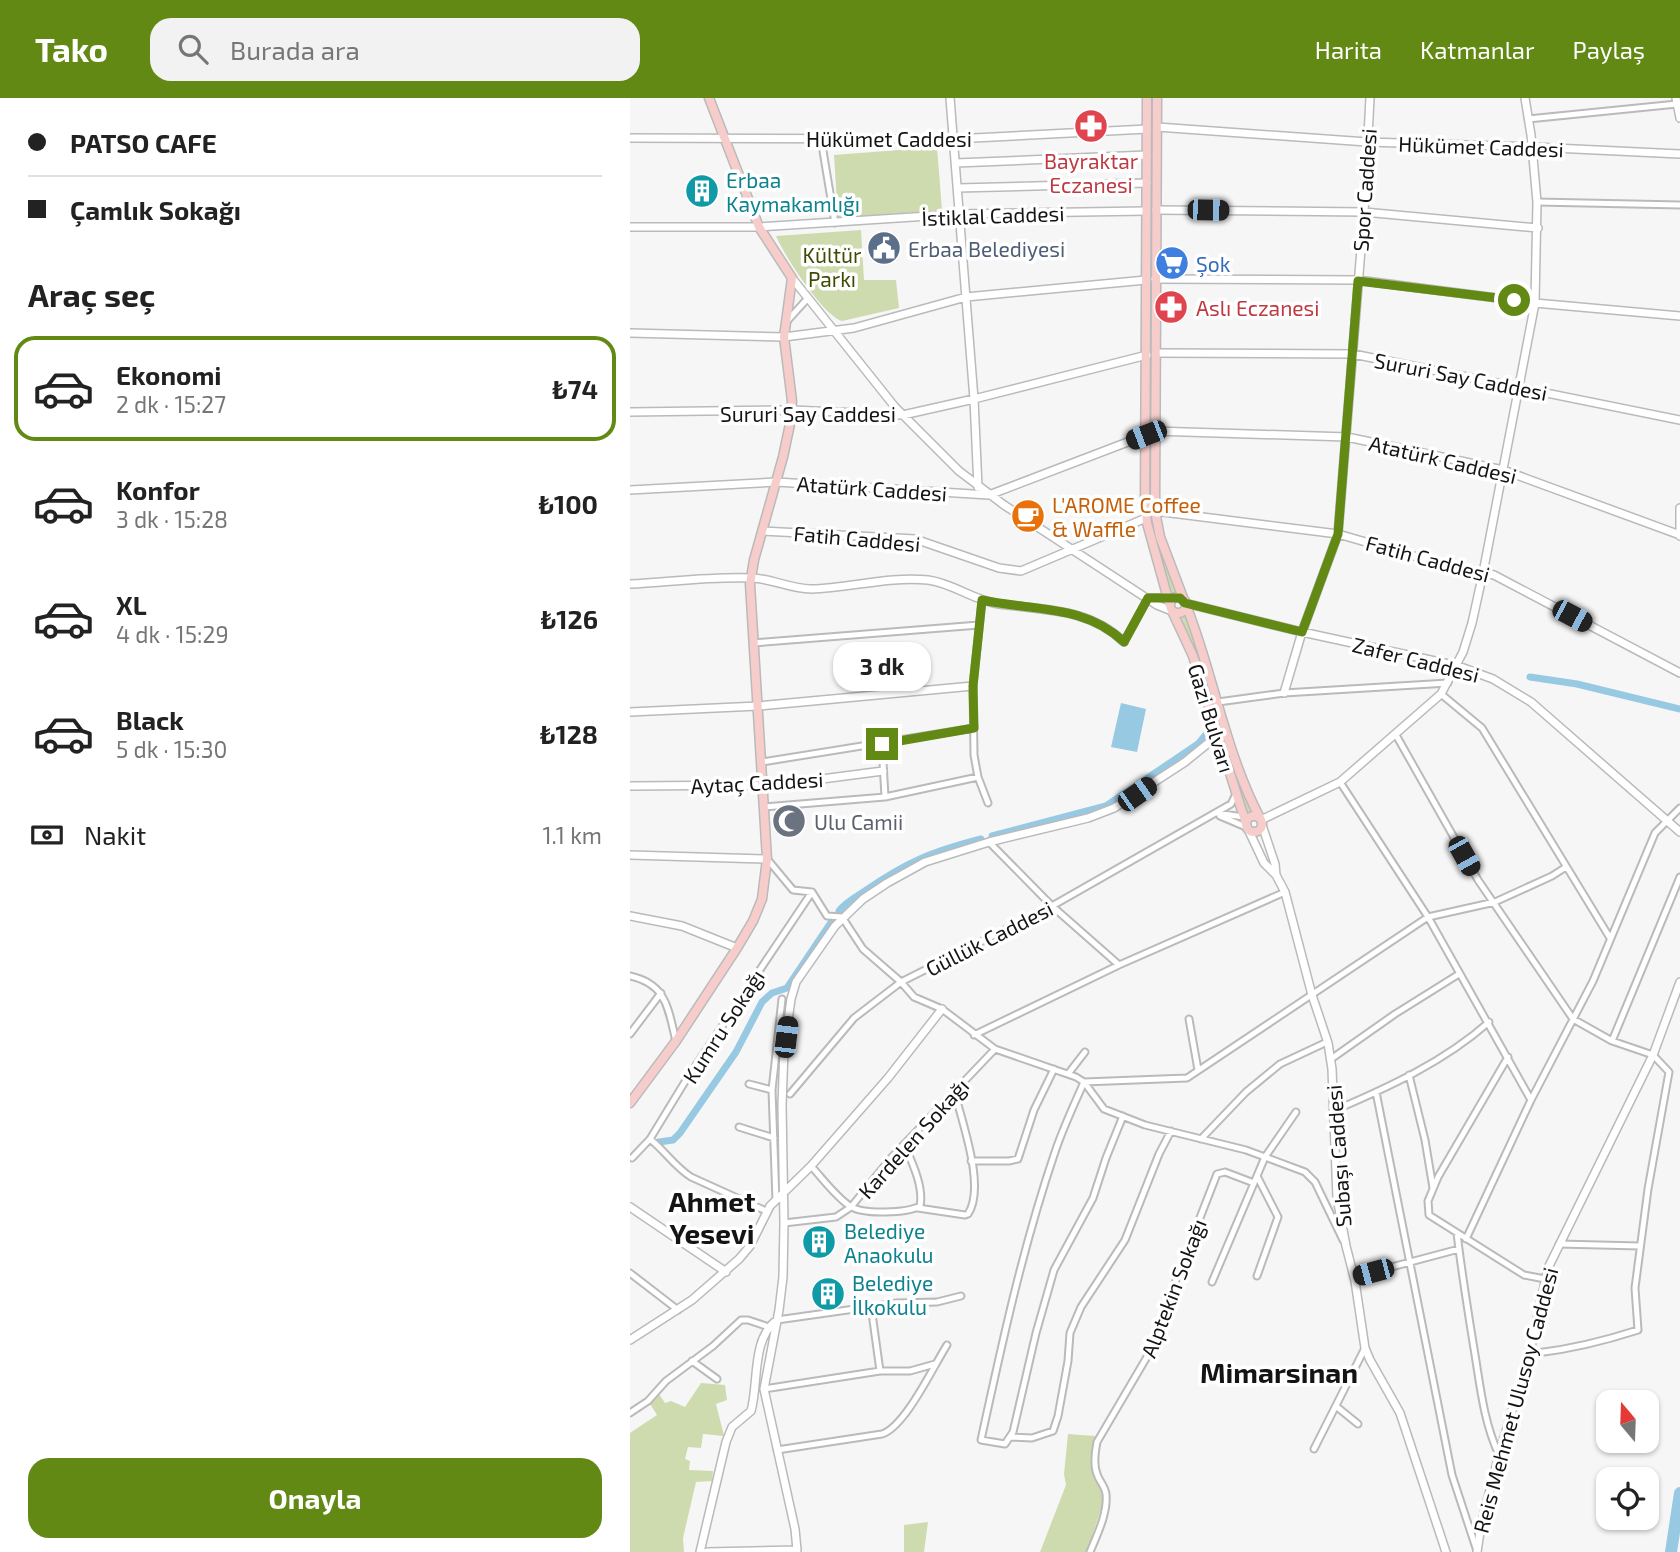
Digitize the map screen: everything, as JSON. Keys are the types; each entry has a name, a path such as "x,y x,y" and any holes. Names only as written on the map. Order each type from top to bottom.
{"main road":[{"path":"630,1103 676,1041 753,921 762,899 767,859 750,578 792,410 784,337 792,278 759,227 709,98"},
{"name":"Gazi Bulvarı","path":"1147,98 1147,183 1151,210"},
{"name":"Gazi Bulvarı","path":"1157,98 1151,210 1155,511 1177,603 1247,827"},
{"name":"Gazi Bulvarı","path":"1151,354 1146,435 1146,518 1165,582 1177,603 1218,702 1243,784 1261,822"},
{"path":"1246,817 1257,817 1261,822 1255,832 1247,827"}],"street":[{"path":"950,98 974,399 978,487"},
{"name":"Spor Caddesi","path":"1284,693 1302,632 1338,534 1364,212 1370,98"},
{"path":"1261,822 1340,782 1441,694 1458,666 1472,623 1483,573 1535,303 1537,202 1525,98"},
{"path":"1528,119 1677,101 1680,118"},
{"name":"Hükümet Caddesi","path":"1157,127 1367,142 1680,154"},
{"name":"Hükümet Caddesi","path":"630,138 954,139 1147,129"},
{"path":"821,139 835,223"},
{"path":"956,163 1147,155"},
{"path":"958,188 1147,183"},
{"path":"1537,202 1680,205"},
{"name":"İstiklal Caddesi","path":"630,227 759,227 960,214 1151,210 1364,212 1538,228"},
{"path":"792,278 903,415 978,487 1160,607 1177,603"},
{"path":"630,333 784,337 836,331 966,297 1151,279 1358,281 1535,303 1680,316"},
{"path":"786,322 808,298"},
{"name":"Sururi Say Caddesi","path":"630,412 792,410 903,415 1151,354 1353,354 1680,420"},
{"name":"Atatürk Caddesi","path":"1154,430 1347,437 1503,470 1680,535"},
{"name":"Atatürk Caddesi","path":"630,490 776,482 989,495 1146,435"},
{"path":"1680,508 1680,535"},
{"name":"Fatih Caddesi","path":"1155,511 1338,534 1502,578 1680,673"},
{"name":"Fatih Caddesi","path":"762,531 915,539 1014,571 1034,567 1146,518"},
{"path":"630,584 750,578 813,589 869,582 926,580 982,600 1072,613 1105,626 1124,642 1148,598 1165,582"},
{"path":"1148,598 1177,603"},
{"path":"982,600 973,686 974,755 978,777 988,803"},
{"name":"Zafer Caddesi","path":"1177,603 1458,666 1493,679 1522,695 1680,832"},
{"path":"753,643 979,625"},
{"path":"1218,702 1284,693 1448,683"},
{"path":"630,712 758,706 973,686"},
{"path":"1441,694 1482,728 1610,938"},
{"path":"762,762 974,728"},
{"path":"1396,735 1478,880 1573,1019 1612,1041 1653,1055 1669,1072 1634,1288 1638,1330 1553,1351 1537,1353 1531,1347"},
{"path":"707,1552 797,1550 795,1529 764,1389 783,1277 783,1066 792,991 796,982 842,917 916,865 989,842 1105,812 1137,794 1217,736"},
{"path":"882,744 885,797"},
{"name":"Aytaç Caddesi","path":"630,786 763,786 883,771"},
{"path":"764,807 885,797 978,777"},
{"path":"1340,782 1428,916 1531,1100"},
{"name":"Güllük Caddesi","path":"790,1094 854,1018 901,982 1052,906 1231,804 1236,795"},
{"path":"1466,1238 1531,1100 1593,981 1655,833 1680,808"},
{"path":"1214,813 1246,817"},
{"path":"1214,813 1247,827"},
{"name":"Subaşı Caddesi","path":"1261,822 1276,875"},
{"name":"Subaşı Caddesi","path":"1247,827 1264,863 1276,875 1285,892 1312,995 1328,1042 1337,1198 1365,1348 1400,1413 1446,1552"},
{"path":"989,842 1052,906 1119,965"},
{"path":"630,855 767,859 793,890 812,892 827,916 842,917"},
{"path":"1084,1082 1187,1078 1428,916 1495,902 1552,876 1566,866"},
{"path":"1612,1041 1680,877"},
{"name":"Kumru Sokağı","path":"632,1158 650,1139 686,1080 812,892"},
{"path":"974,1035 1119,965 1285,892"},
{"path":"630,916 682,926 737,948"},
{"path":"842,917 863,949 914,997 942,1009 995,1049 1084,1082 1104,1109 1171,1131 1246,1150 1305,1172 1315,1182 1346,1246"},
{"path":"1331,1059 1395,1013 1459,974"},
{"path":"630,976 647,980 661,993 676,1041"},
{"name":"Reis Mehmet Ulusoy Caddesi","path":"1477,1552 1499,1455 1531,1347 1545,1279 1559,1244 1653,1055 1680,982"},
{"path":"630,1034 661,993"},
{"path":"776,1201 772,1090 782,999"},
{"path":"630,1339 678,1310 726,1272 750,1246 766,1211 811,1166 896,1069 942,1009"},
{"path":"1189,1019 1198,1070"},
{"path":"1333,1111 1409,1075 1473,1037 1489,1022"},
{"path":"1201,1139 1245,1092 1280,1064 1328,1042"},
{"name":"Kardelen Sokağı","path":"784,1223 836,1217 851,1207 904,1144 995,1049"},
{"path":"1068,1074 1085,1052"},
{"path":"1508,1057 1433,1188 1428,1201 1429,1215 1524,1275 1545,1279"},
{"path":"971,1161 1018,1159 1034,1110 1054,1069"},
{"path":"1409,1075 1425,1140 1433,1188"},
{"path":"1084,1082 1055,1150 1029,1235 981,1440 1005,1444 1013,1432 1054,1270 1093,1198 1123,1116"},
{"path":"749,1084 772,1090"},
{"path":"1376,1092 1452,1475 1477,1552"},
{"path":"811,1166 851,1207 882,1212 918,1208 968,1214 975,1193 971,1161 955,1093"},
{"path":"1212,1282 1265,1157 1296,1112"},
{"path":"739,1127 774,1138"},
{"path":"1010,1437 1032,1438 1053,1431 1068,1362 1070,1333 1082,1307 1125,1240 1159,1154 1171,1131"},
{"path":"650,1139 691,1177 766,1211"},
{"path":"904,1144 921,1195 918,1208"},
{"name":"Alptekin Sokağı","path":"1090,1552 1101,1523 1106,1496 1105,1488 1096,1473 1094,1454 1097,1442 1151,1350 1217,1174 1225,1172 1256,1180"},
{"path":"1256,1180 1278,1217 1257,1276"},
{"path":"630,1207 726,1272"},
{"path":"1457,1233 1483,1404 1490,1436 1499,1455"},
{"path":"1559,1244 1640,1246"},
{"path":"1354,1278 1459,1249"},
{"path":"630,1273 678,1310"},
{"path":"700,1552 729,1433 735,1423 752,1408 760,1349 769,1327 777,1320 871,1306 937,1302 961,1296"},
{"path":"871,1306 880,1371"},
{"path":"630,1413 741,1320 769,1327"},
{"path":"776,1450 888,1432 904,1416 947,1345"},
{"path":"1314,1449 1365,1348"},
{"path":"692,1361 717,1379"},
{"path":"764,1389 880,1371 909,1371 935,1364"},
{"path":"1337,1407 1358,1424"}],"green space":[{"path":"1151,98 1150,500 1158,542 1177,593 1171,594 1153,531 1148,500"},
{"path":"937,147 942,210 838,218 834,155"},
{"name":"Kültür Parkı","path":"861,230 864,280 896,280 899,308 842,321 825,309 815,297 776,236"},
{"path":"1186,616 1201,666 1181,618"},
{"path":"1225,743 1252,813 1248,815"},
{"path":"701,1383 725,1385 727,1400 716,1404 724,1436 703,1434 701,1448 688,1447 685,1459 690,1461 689,1470 713,1471 712,1481 696,1482 683,1538 684,1552 630,1552 630,1433 657,1415 650,1404 659,1394 665,1403 671,1401 685,1407"},
{"path":"1068,1434 1095,1436 1092,1467 1102,1490 1103,1503 1087,1552 1040,1552 1066,1485 1064,1474"},
{"path":"928,1522 924,1552 904,1552 904,1525"}],"water":[{"path":"1121,703 1146,709 1137,752 1111,747"}],"waterway":[{"path":"1530,677 1577,684 1680,709"},
{"path":"992,836 1106,806 1198,744 1208,732"},
{"path":"839,911 854,898 907,865 981,839"},
{"path":"659,1142 673,1140 680,1133 736,1052 762,1002 772,993 787,988 832,921"},
{"path":"1671,1552 1680,1493"}],"place":[{"name":"Bayraktar Eczanesi","path":"1091,126"},
{"name":"Erbaa Kaymakamlığı","path":"702,191"},
{"name":"Erbaa Belediyesi","path":"884,248"},
{"name":"Şok","path":"1172,263"},
{"name":"Aslı Eczanesi","path":"1171,307"},
{"name":"L'AROME Coffee & Waffle","path":"1028,516"},
{"name":"Ulu Camii","path":"789,821"},
{"name":"Belediye Anaokulu","path":"819,1242"},
{"name":"Belediye İlkokulu","path":"828,1294"}],"district":[{"name":"Ahmet Yesevi","path":"712,1217"},
{"name":"Mimarsinan","path":"1279,1372"}],"route":[{"path":"882,744 974,728 973,686 982,600 1083,616 1113,631 1124,642 1148,598 1180,598 1185,603 1302,632 1338,534 1358,281 1514,300"}]}
